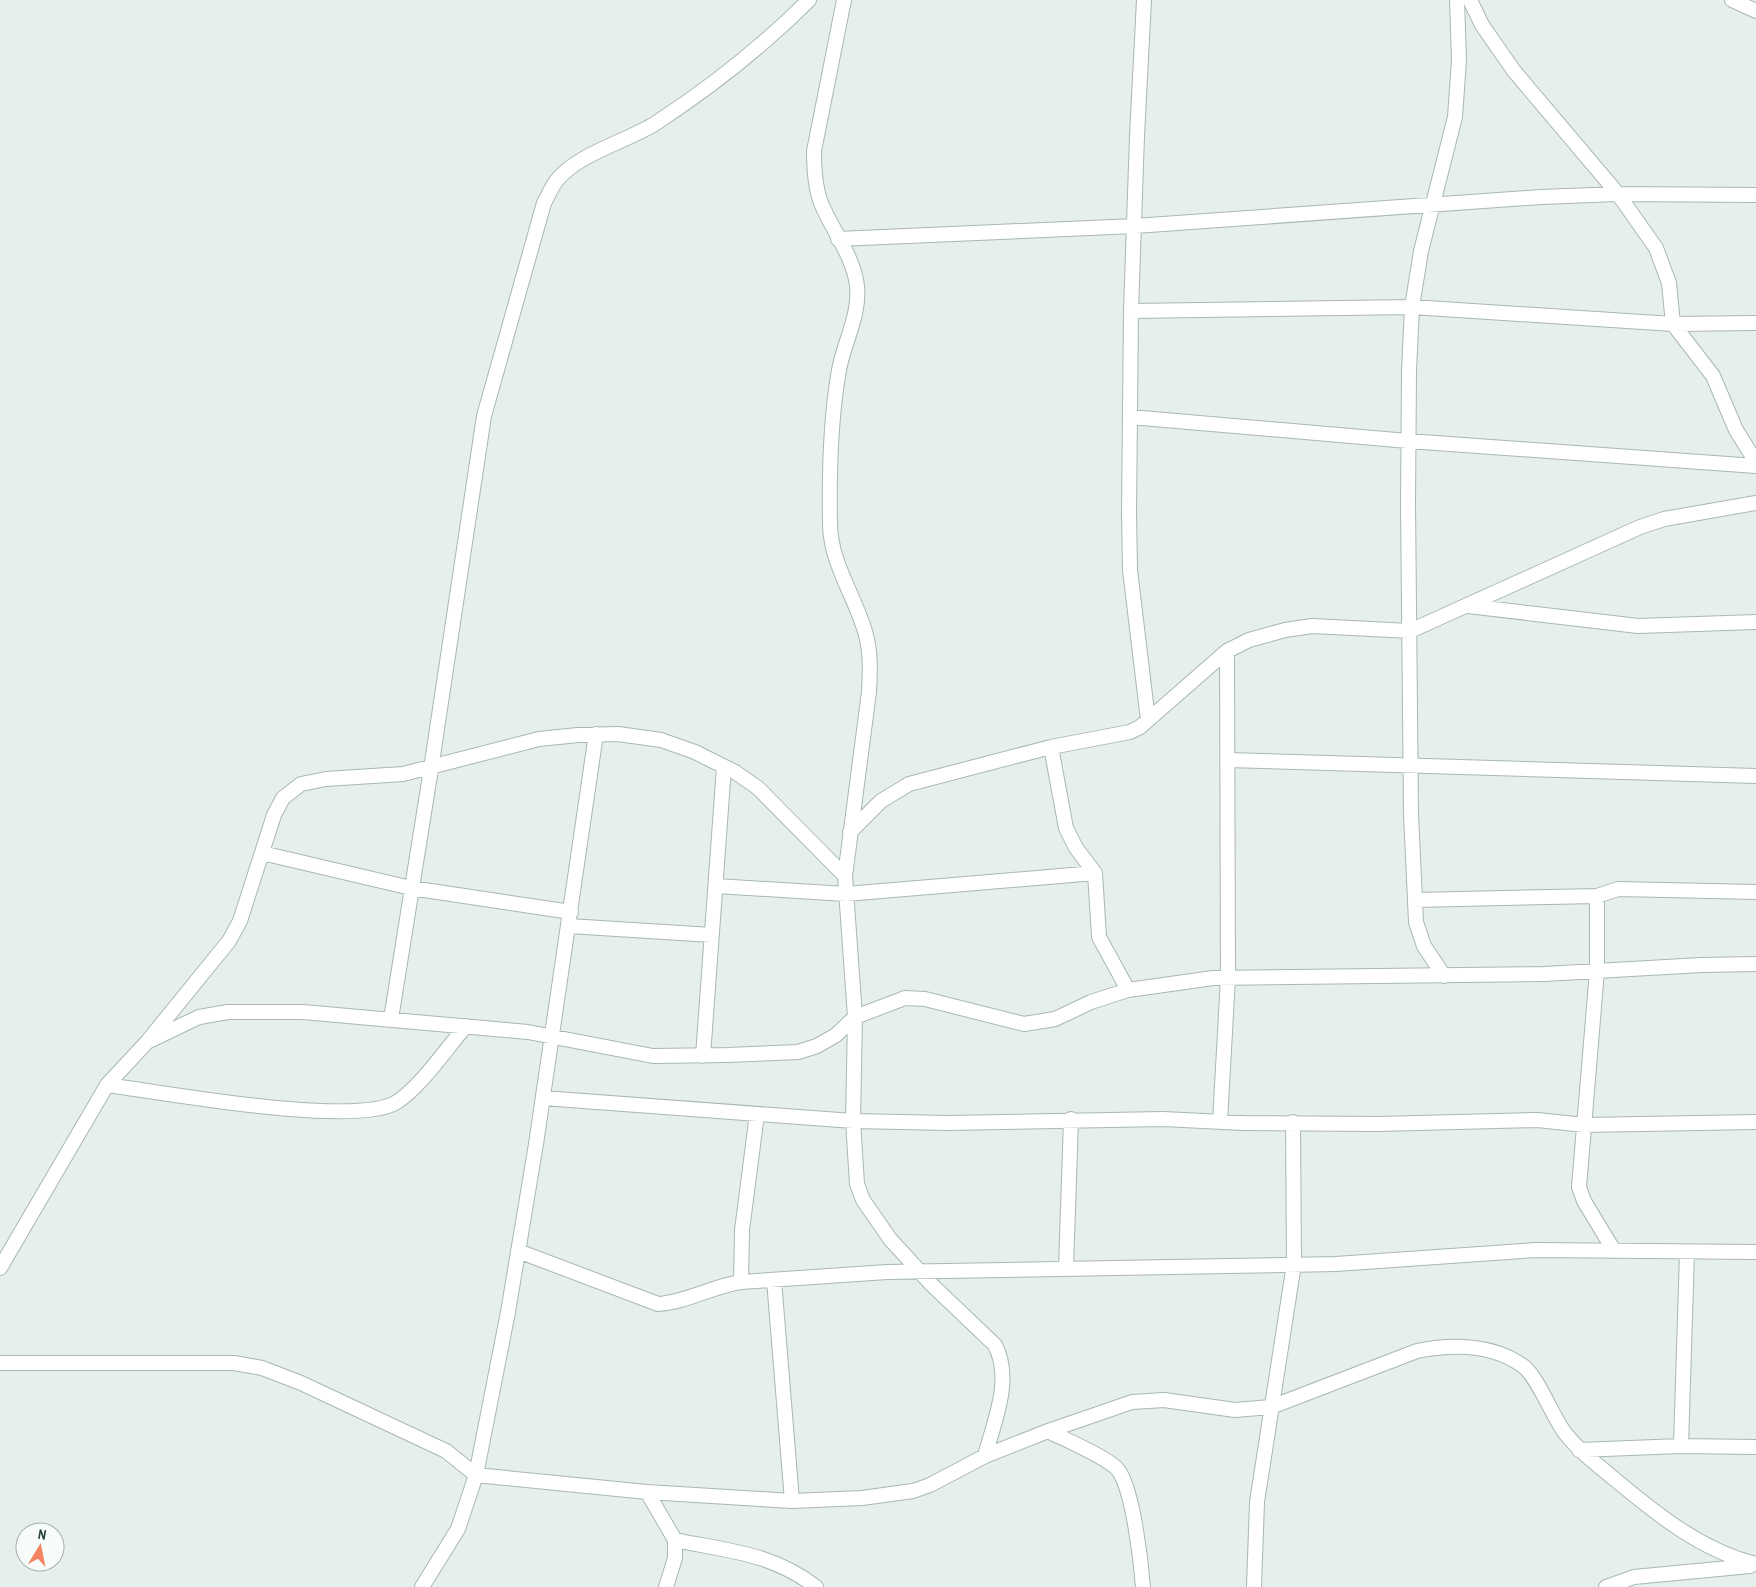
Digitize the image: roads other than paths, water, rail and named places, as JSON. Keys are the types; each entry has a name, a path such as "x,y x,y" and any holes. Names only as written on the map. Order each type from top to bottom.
{"street":[{"path":"391,1019 484,416 544,203 557,180 572,166 654,124 708,87 750,56 810,0"},
{"path":"844,0 814,151 814,171 820,201 854,270 857,287 856,309 840,368 833,419 830,528 840,571 866,635 870,665 869,692 845,876 855,1017 853,1121 857,1184 859,1192 890,1239 986,1335 1000,1354 1003,1367 1003,1385 984,1456"},
{"path":"1144,0 1131,311 1130,570 1148,720"},
{"path":"1444,976 1418,934 1415,900 1411,764 1408,442 1412,307 1421,251 1451,137 1458,96 1457,0"},
{"path":"1470,0 1482,25 1514,71 1618,194 1656,248 1669,284 1673,324 1712,376 1736,430 1756,464"},
{"path":"1732,0 1756,11"},
{"path":"838,238 1134,226 1541,196 1618,194 1756,195"},
{"path":"1131,311 1412,307 1673,324 1756,323"},
{"path":"1130,417 1408,442 1756,464"},
{"path":"850,832 881,801 909,784 1051,747 1120,735 1135,729 1148,720 1227,651 1249,640 1285,630 1312,626 1410,631 1640,527 1664,519 1756,503"},
{"path":"1466,606 1638,626 1756,622"},
{"path":"1220,1122 1228,978 1227,651"},
{"path":"422,1587 458,1528 476,1474 518,1251 553,1038 596,734"},
{"path":"0,1268 107,1084 148,1042 229,941 240,921 278,806 283,798 301,784 326,779 403,774 431,769 539,739 618,734 662,740 724,767 758,788 845,876"},
{"path":"1051,747 1066,828 1076,848 1095,873 1099,937 1128,990"},
{"path":"1227,760 1411,764 1756,776"},
{"path":"704,1056 724,767"},
{"path":"262,853 411,888 571,912"},
{"path":"716,886 846,894 1095,873"},
{"path":"1415,900 1598,896 1618,889 1756,892"},
{"path":"1598,896 1598,971 1584,1125 1580,1193 1613,1249"},
{"path":"569,926 712,935"},
{"path":"148,1042 199,1018 228,1012 303,1012 528,1032 653,1056 798,1052 817,1046 836,1035 855,1017 905,998 924,999 1024,1024 1056,1019 1091,1002 1128,990 1213,978 1544,974 1701,965 1756,964"},
{"path":"107,1084 273,1108 372,1110 396,1103 410,1091 466,1026"},
{"path":"543,1098 853,1121 948,1123 1072,1119 1378,1124 1538,1120 1584,1125 1756,1122"},
{"path":"741,1282 742,1230 757,1114"},
{"path":"1066,1268 1072,1119"},
{"path":"1254,1587 1257,1502 1294,1264 1293,1122"},
{"path":"518,1251 658,1304 673,1303 720,1285 741,1282 887,1272 922,1273 1066,1268 1294,1264 1447,1258 1536,1250 1613,1249 1756,1252"},
{"path":"1681,1446 1687,1252"},
{"path":"774,1280 792,1501"},
{"path":"0,1363 234,1363 262,1368 301,1383 446,1451 476,1474 647,1492 792,1501 862,1498 913,1491 930,1485 984,1456 1048,1431 1132,1402 1164,1400 1235,1410 1271,1407 1417,1351 1440,1346 1487,1350 1512,1359 1524,1367 1530,1374 1555,1420 1579,1450 1654,1513 1724,1553 1756,1565"},
{"path":"1048,1431 1106,1461 1119,1471 1134,1519 1143,1587"},
{"path":"1579,1450 1681,1446 1756,1447"},
{"path":"647,1492 675,1540 674,1558 666,1587"},
{"path":"675,1540 765,1558 788,1568 816,1587"},
{"path":"1606,1587 1634,1577 1756,1565"}]}
